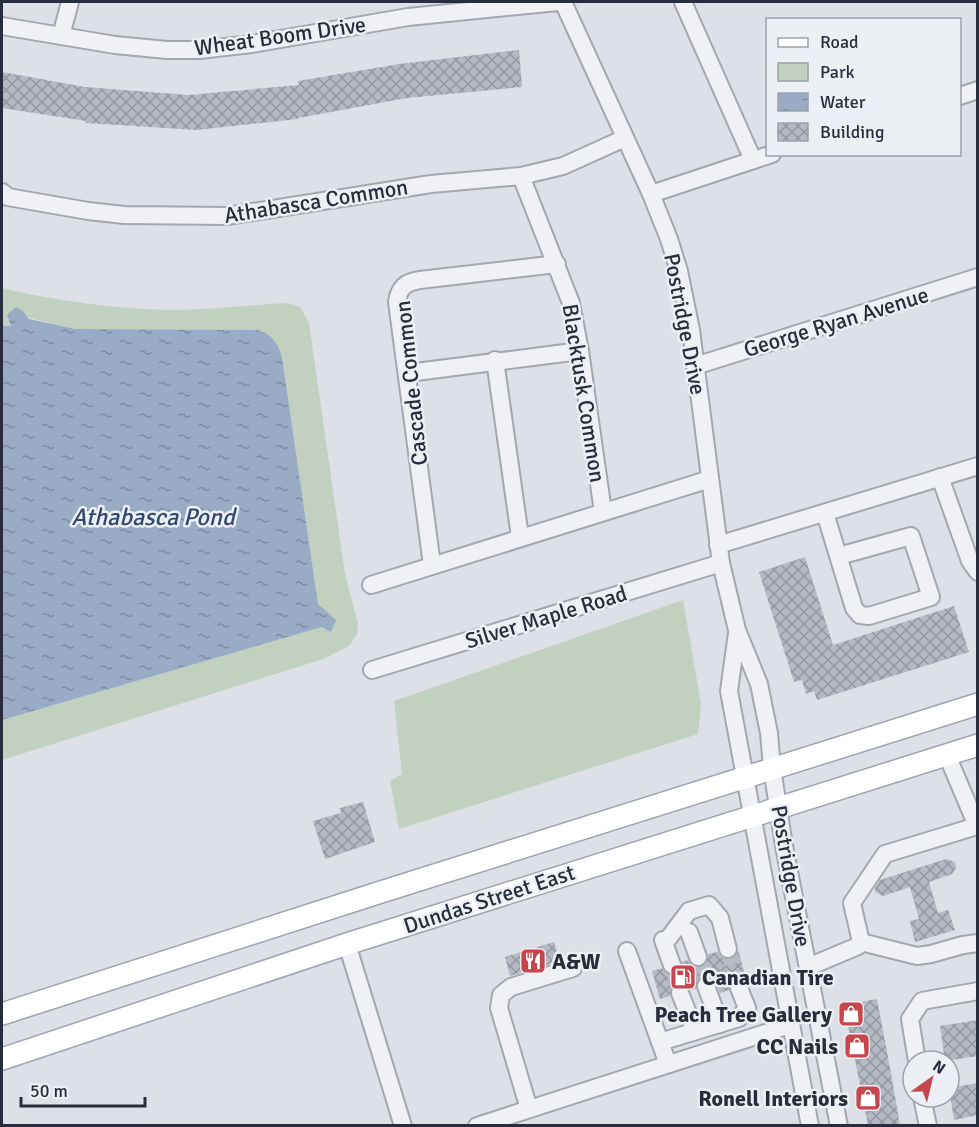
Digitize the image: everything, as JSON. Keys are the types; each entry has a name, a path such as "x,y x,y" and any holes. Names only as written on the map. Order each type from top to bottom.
{"main road":[{"name":"Dundas Street East","path":"2,1014 183,954 978,704"},
{"name":"Dundas Street East","path":"2,1059 347,944 978,745"}],"street":[{"path":"61,36 70,2"},
{"name":"Wheat Boom Drive","path":"2,26 134,48 199,50 252,44 408,17 558,2"},
{"name":"Postridge Drive","path":"563,2 651,194 679,271 691,330 721,563 737,630 759,684 769,733 784,846 839,1125"},
{"path":"683,2 753,160"},
{"path":"961,96 978,90"},
{"name":"Athabasca Common","path":"2,192 9,197 88,212 159,217 227,216 431,184 521,176 562,166 626,138"},
{"path":"651,194 766,156"},
{"name":"Blacktusk Common","path":"521,176 571,303 603,512"},
{"name":"Cascade Common","path":"432,565 398,293 409,282 443,276 557,264"},
{"name":"George Ryan Avenue","path":"695,366 978,277"},
{"path":"408,373 495,360 580,351"},
{"path":"495,360 520,537"},
{"path":"718,545 978,466"},
{"path":"940,477 970,561 978,572"},
{"path":"370,585 710,479"},
{"path":"825,513 838,556 854,608 860,615 869,616 932,597 911,536 838,556"},
{"name":"Silver Maple Road","path":"372,670 721,563"},
{"name":"Postridge Drive","path":"737,630 729,691 810,1125"},
{"path":"861,942 852,903 885,854 977,827 947,754"},
{"path":"672,965 665,939 689,911 709,905 720,918 728,949"},
{"path":"689,932 698,957"},
{"path":"808,967 858,946 861,942"},
{"path":"861,942 917,956 963,945 978,944"},
{"path":"347,944 403,1125"},
{"path":"627,951 668,1064"},
{"path":"529,1109 499,1008 501,995 511,987 573,968"},
{"path":"706,986 720,1024"},
{"path":"660,1042 739,1018 747,1008 739,988"},
{"path":"915,1049 910,1019 922,1001 978,991"},
{"path":"680,993 695,1031"},
{"path":"477,1125 668,1064 790,1021"},
{"path":"925,1109 928,1125"}],"green space":[{"path":"2,288 44,297 129,308 186,310 287,303 300,307 309,323 345,574 358,624 357,634 349,646 323,659 2,760 2,720 322,627 331,631 318,604 282,357 274,340 258,330 76,329 29,318 23,311 7,318 12,326 2,326"},
{"path":"683,600 701,704 698,734 399,829 390,781 402,774 394,701"}],"water":[{"name":"Athabasca Pond","path":"16,307 23,311 29,319 76,329 258,330 274,340 282,357 318,604 336,620 331,632 322,627 2,720 2,326 11,326 7,315"}],"building":[{"path":"519,50 522,87 407,98 298,119 197,130 86,123 86,121 2,108 2,72 85,87 189,95 299,85 298,81 399,64"},
{"path":"805,557 833,645 954,606 969,652 817,700 814,691 806,694 802,680 794,682 759,572"},
{"path":"363,802 375,842 325,859 313,821 341,813 340,808"},
{"path":"946,859 955,862 956,868 952,874 929,882 938,913 948,910 955,930 915,942 910,921 919,919 910,887 883,896 875,892 875,888 880,880"},
{"name":"A&W","path":"554,942 560,961 510,976 505,957"},
{"path":"738,950 747,982 741,978 735,979 730,982 729,990 720,993 713,978 703,976 698,980 696,989 690,990 686,984 677,983 671,987 670,996 660,999 652,971 662,968 666,973 675,975 680,971 682,962 688,960 692,965 701,967 706,963 708,954 718,952 721,957 730,959 736,956"},
{"path":"877,999 900,1125 868,1125 844,1005"},
{"path":"978,1020 978,1056 961,1059 961,1049 943,1049 940,1026"},
{"path":"978,1083 978,1115 954,1120 952,1109 961,1109 961,1086"}],"tunnel":[{"path":"728,949 739,988"},
{"path":"698,957 706,986"},
{"path":"672,965 680,993"}],"place":[{"name":"A&W","path":"533,961"},
{"name":"Canadian Tire","path":"683,977"},
{"name":"Peach Tree Gallery","path":"851,1014"},
{"name":"CC Nails","path":"857,1046"},
{"name":"Ronell Interiors","path":"868,1098"}]}
